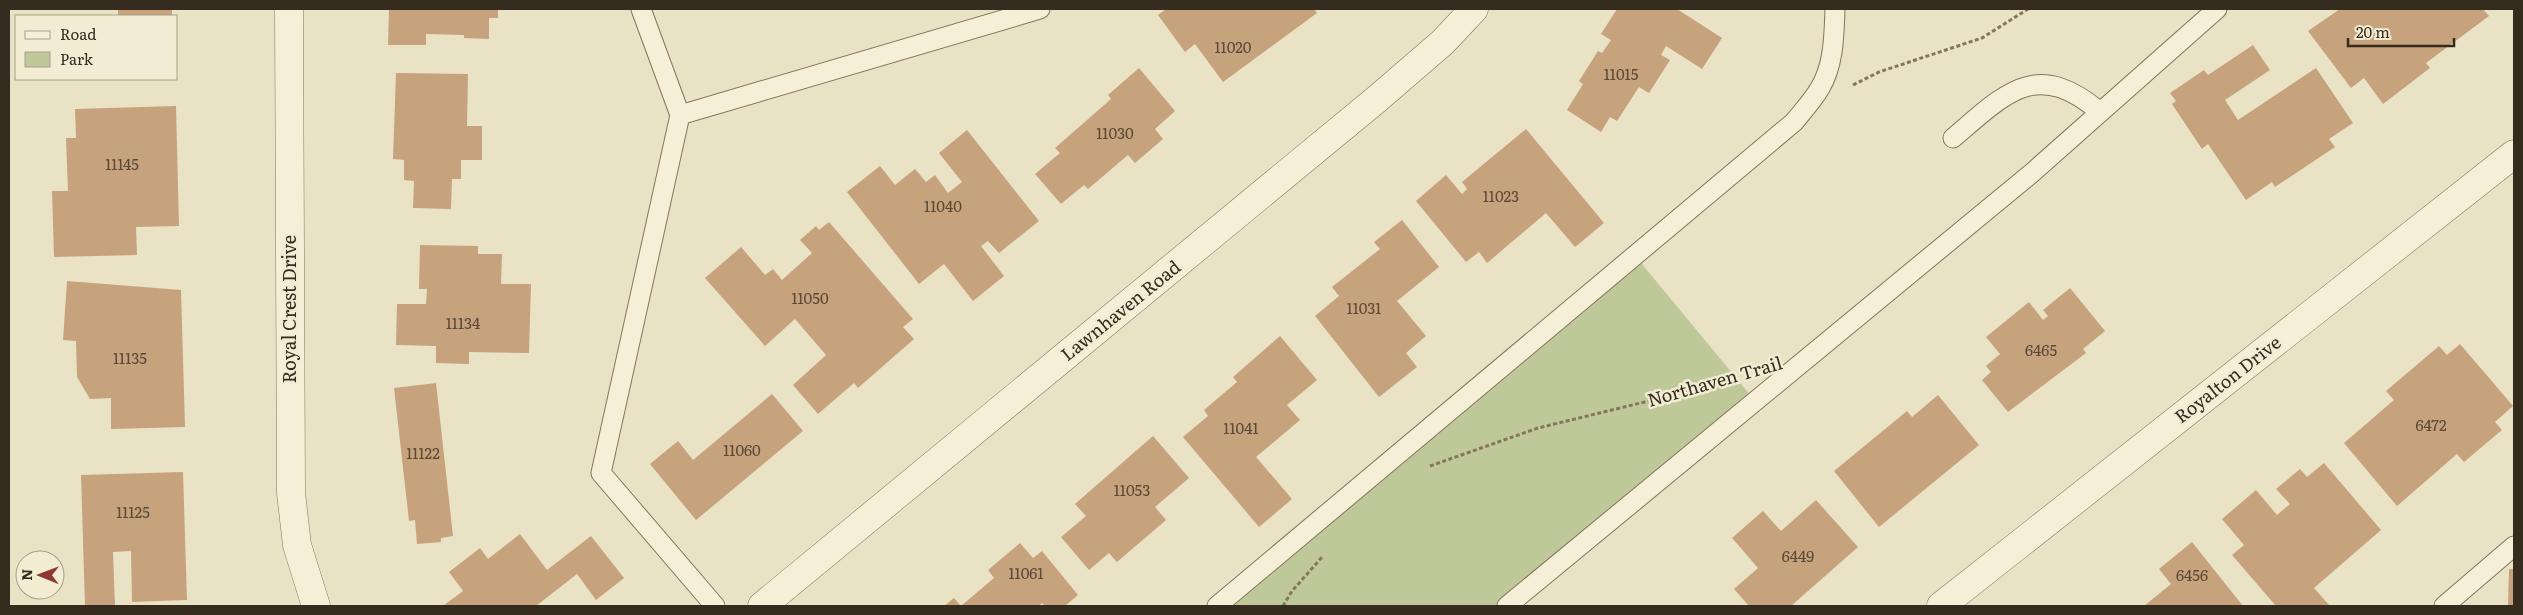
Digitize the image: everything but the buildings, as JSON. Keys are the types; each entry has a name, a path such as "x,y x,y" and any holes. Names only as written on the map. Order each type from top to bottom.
{"street":[{"name":"Royal Crest Drive","path":"289,9 291,493 297,545 316,606"},
{"name":"Lawnhaven Road","path":"762,606 1377,99 1443,42 1474,9"},
{"name":"Royalton Drive","path":"1954,602 2514,154"}],"lane":[{"path":"641,9 680,115 601,473 715,606"},
{"path":"680,115 1040,9"},
{"path":"1217,606 1794,122 1821,87 1830,63 1834,39 1835,9"},
{"path":"1507,606 2033,172 2217,9"},
{"path":"1953,138 1998,100 2026,85 2057,85 2085,100 2100,112"},
{"path":"2444,606 2514,546"}],"path":[{"path":"1849,87 1879,72 1982,38 2028,9"},
{"name":"Northaven Trail","path":"1430,466 1538,428 1744,378"}],"green space":[{"path":"1632,252 1761,408 1522,606 1205,606"}]}
